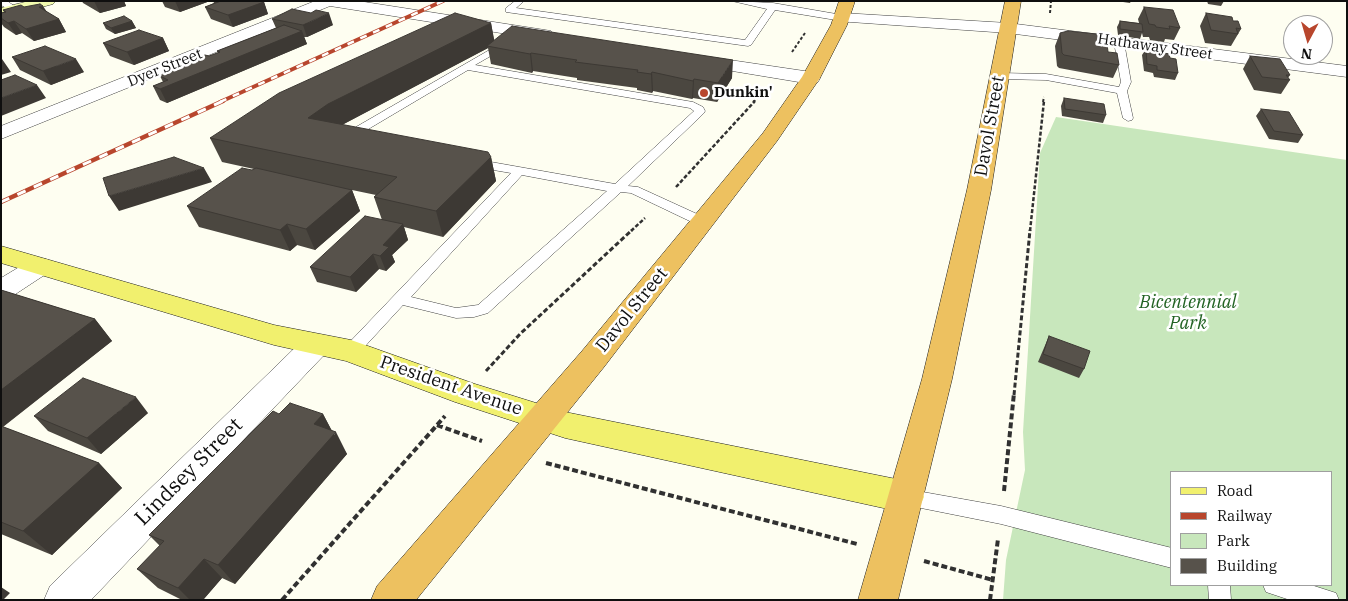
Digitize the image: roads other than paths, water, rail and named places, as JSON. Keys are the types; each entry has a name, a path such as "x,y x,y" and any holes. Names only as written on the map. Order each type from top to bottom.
{"highway":[{"name":"Davol Street","path":"878,600 941,360 979,190 1013,1"},
{"name":"Davol Street","path":"391,600 592,359 770,137 811,78 845,10"}],"main road":[{"path":"8,11 48,1"},
{"name":"President Avenue","path":"1,254 274,335 351,351 466,393 565,424 906,497"}],"street":[{"path":"328,1 559,37"},
{"name":"Dyer Street","path":"1,132 328,1"},
{"name":"Hathaway Street","path":"845,10 1008,28 1347,72"},
{"path":"682,57 811,78"},
{"path":"1,291 40,266"},
{"name":"Lindsey Street","path":"64,600 316,345"}],"lane":[{"path":"520,1 509,10 748,43 773,6"},
{"path":"736,1 773,6 845,10"},
{"path":"1,2 8,11"},
{"path":"371,143 356,137 360,129 396,106 494,52 520,31"},
{"path":"1119,42 1126,82 1122,91 1128,118"},
{"path":"399,299 456,313 474,312 483,309 698,114 699,109 693,106 467,67"},
{"path":"999,76 1046,77 1122,91"},
{"path":"458,160 519,172 634,190 703,222"},
{"path":"351,351 437,257 457,240 519,172"},
{"path":"906,497 1001,515 1170,557"},
{"path":"1219,586 1220,600"},
{"path":"1278,586 1328,600"}],"railway":[{"path":"220,102 443,1"},
{"path":"1,202 223,101"}],"place":[{"name":"Dunkin'","path":"704,93"}],"park label":[{"name":"Bicentennial Park","path":"1188,313"}]}
